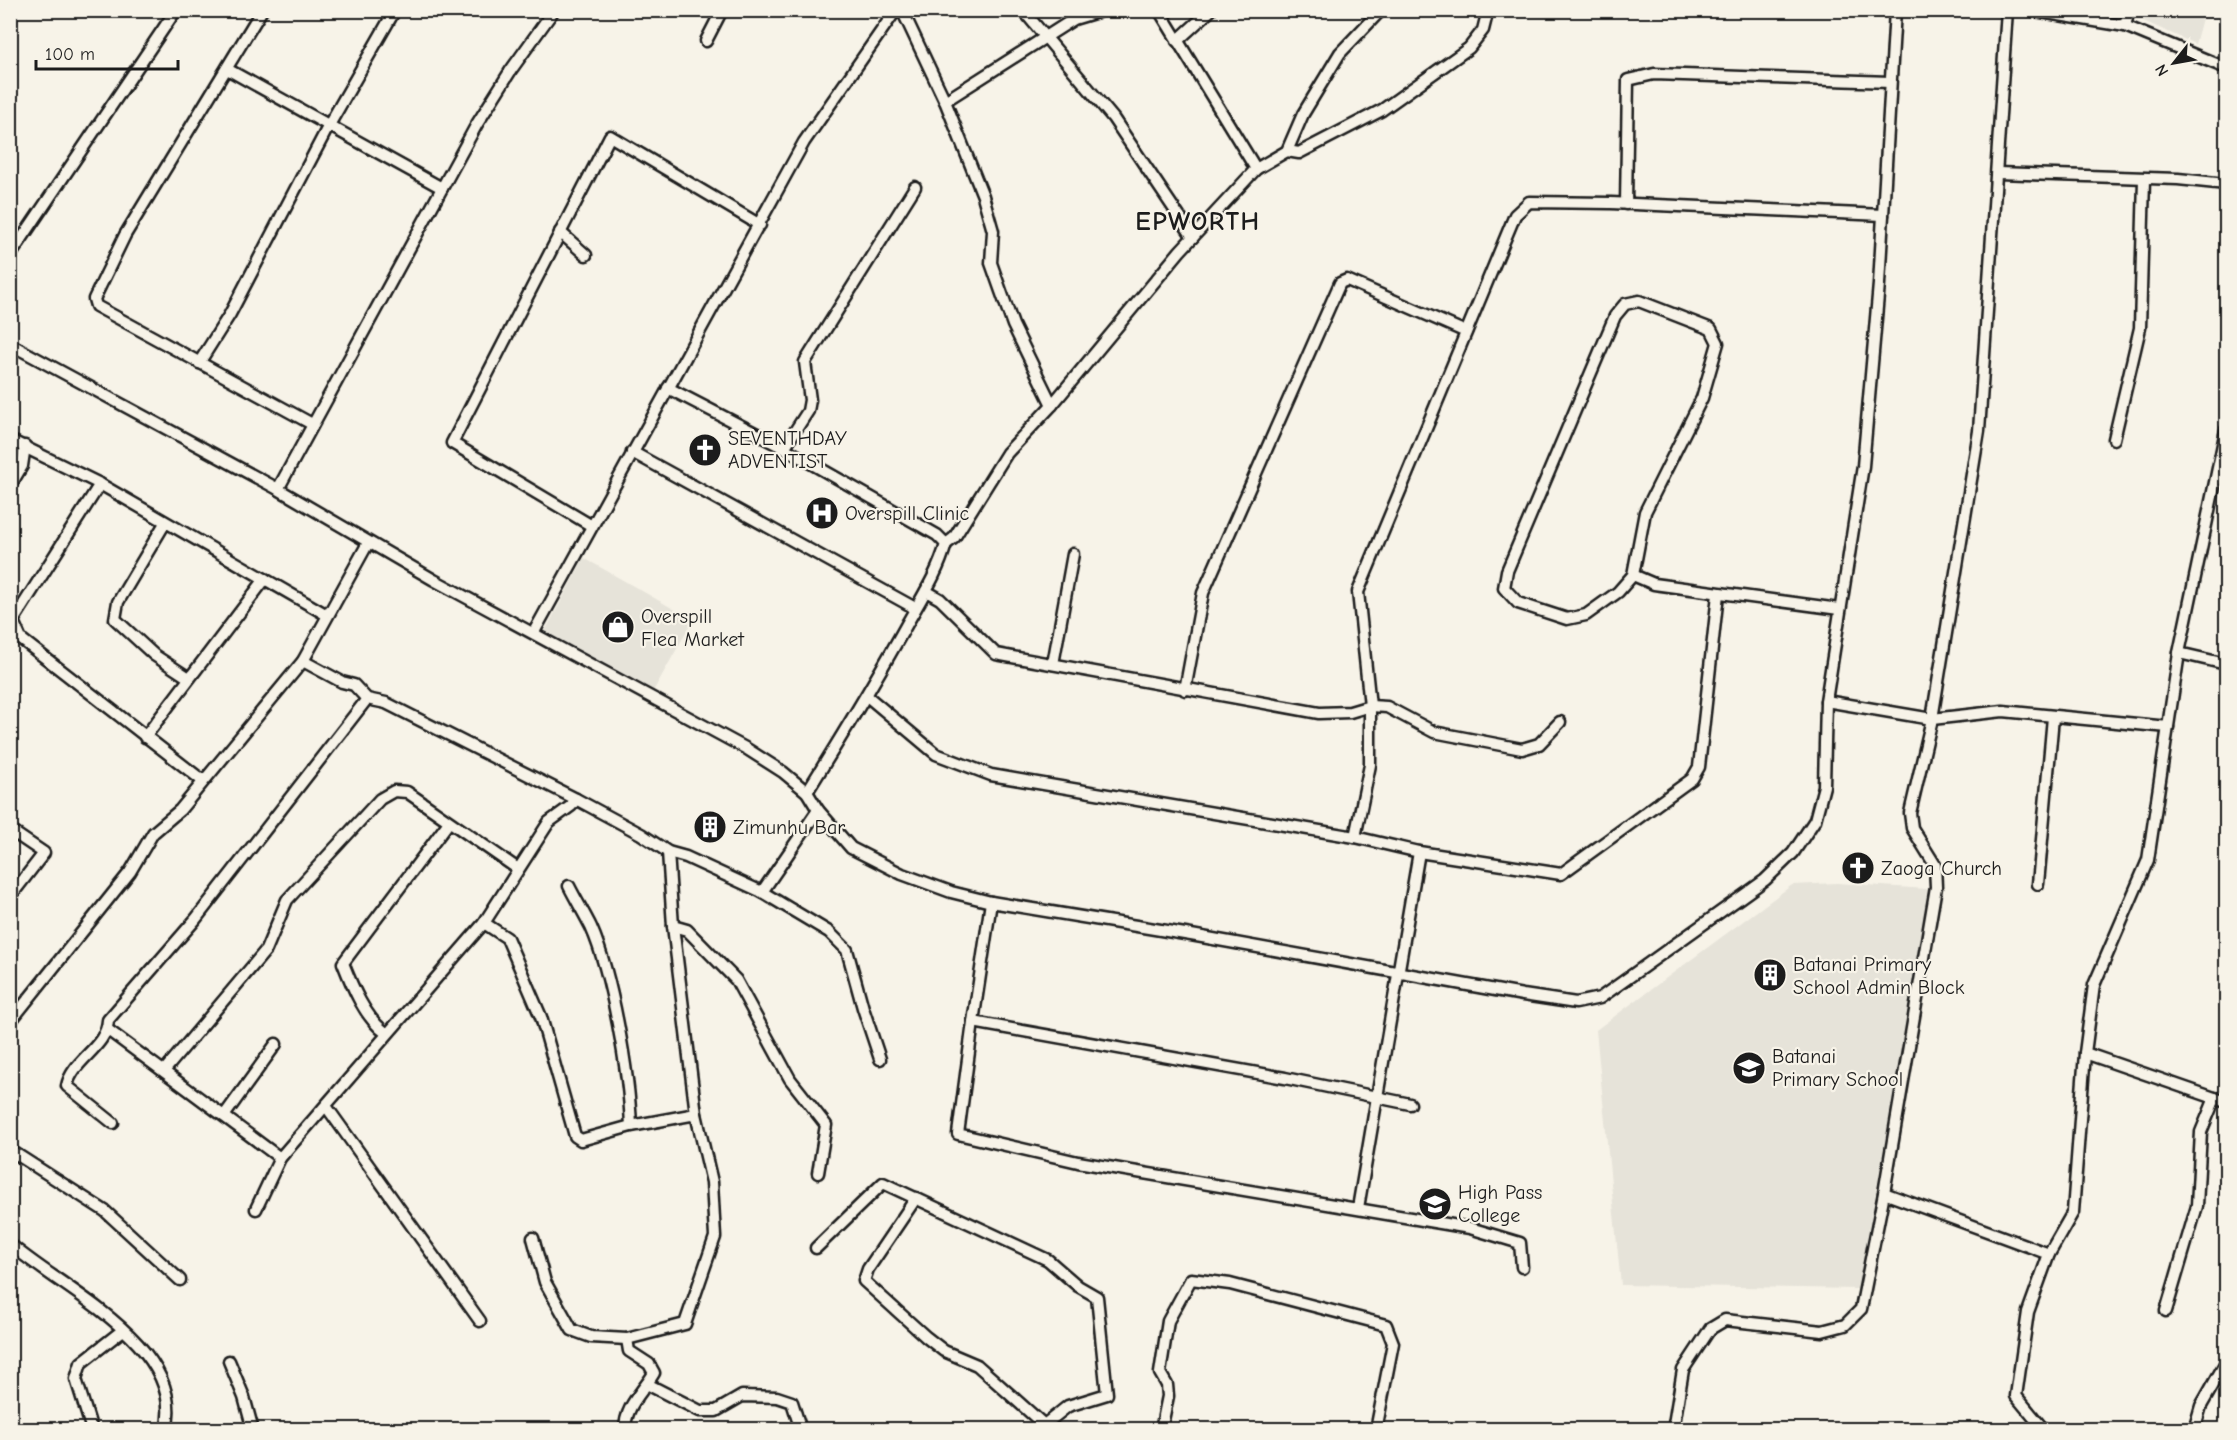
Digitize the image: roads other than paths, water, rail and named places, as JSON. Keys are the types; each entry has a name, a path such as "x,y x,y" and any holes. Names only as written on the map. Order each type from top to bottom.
{"street":[{"path":"10,256 176,10"},
{"path":"262,10 125,235 94,299 96,306 312,424"},
{"path":"199,363 230,314 395,10"},
{"path":"278,489 497,92 554,10"},
{"path":"706,41 722,10"},
{"path":"534,632 804,142 896,10"},
{"path":"902,10 945,101 982,196 993,231 992,262 1013,325 1052,405"},
{"path":"1023,10 1113,118 1192,237"},
{"path":"945,101 1074,19 1104,10"},
{"path":"1159,10 1256,169"},
{"path":"1177,40 1211,10"},
{"path":"807,792 867,696 926,591 942,560 946,544 954,538 1007,453 1052,405 1192,237 1256,169 1287,151 1302,114 1340,53 1381,10"},
{"path":"1287,151 1299,153 1382,110 1469,48 1483,30 1488,10"},
{"path":"10,344 278,489 368,543 747,749 783,772 807,792 842,840 863,855 921,882 991,902 1576,1003 1600,998 1765,880 1792,853 1815,820 1821,801 1825,770 1827,701 1839,609 1863,466 1883,215 1895,10"},
{"path":"1674,1430 1683,1370 1710,1329 1725,1320 1822,1331 1845,1325 1861,1309 1884,1192 1936,887 1935,865 1911,828 1910,813 1932,719 1978,431 1998,173 2007,10"},
{"path":"2029,10 2124,26 2226,68"},
{"path":"2124,26 2129,10"},
{"path":"227,69 442,188"},
{"path":"1626,204 1628,80 1654,74 1890,82"},
{"path":"591,526 452,443 610,136 760,225"},
{"path":"1998,173 2226,184"},
{"path":"2114,440 2140,328 2144,179"},
{"path":"784,448 808,411 810,400 806,362 915,187"},
{"path":"1355,837 1370,765 1370,706 1358,592 1515,215 1529,202 1883,215"},
{"path":"560,232 586,255"},
{"path":"1185,690 1203,593 1340,284 1347,280 1466,332"},
{"path":"1639,301 1711,329 1718,343 1702,398 1645,512 1633,575 1618,592 1586,615 1567,618 1518,603 1504,588 1507,571 1615,316 1625,304 1639,301"},
{"path":"668,388 784,448 937,535 946,544"},
{"path":"2044,1430 2016,1396 2028,1312 2049,1254 2073,1212 2085,1053 2094,985 2148,860 2179,653 2226,430"},
{"path":"10,440 100,484 327,615"},
{"path":"10,486 22,466 25,446"},
{"path":"632,452 915,608"},
{"path":"100,484 13,621 21,639 203,782"},
{"path":"165,523 118,602 115,619 154,655 189,678"},
{"path":"10,1022 130,872 153,833 180,810 303,661 368,543"},
{"path":"1053,664 1073,554"},
{"path":"1633,575 1654,584 1839,609"},
{"path":"146,737 265,579"},
{"path":"926,591 940,598 996,654 1319,713 1350,712 1370,706 1387,707 1434,732 1522,749 1539,744 1560,722"},
{"path":"867,696 936,754 991,776 1355,837 1419,852 1561,874 1692,779 1700,767 1718,594"},
{"path":"2179,653 2226,664"},
{"path":"303,661 342,682 354,685 367,699 396,708 576,799 641,834 668,852 762,892 829,932 848,950 862,1008 880,1059"},
{"path":"113,1123 67,1086 69,1076 108,1030 108,1020 195,920 367,699"},
{"path":"1827,701 1932,719 2003,711 2168,727"},
{"path":"2038,884 2053,717"},
{"path":"164,1071 266,950 287,900 380,799 394,791 406,792 518,869"},
{"path":"256,1209 280,1158 484,923 549,822 571,806 576,799"},
{"path":"762,892 818,810"},
{"path":"386,1034 377,1026 350,982 343,963 450,822"},
{"path":"10,830 44,853 10,897"},
{"path":"533,1238 545,1282 572,1330 591,1337 627,1339 685,1324 716,1237 712,1182 696,1114 673,926 668,852"},
{"path":"1358,1208 1374,1097 1399,974 1419,852"},
{"path":"569,886 592,929 610,990 630,1101 631,1126"},
{"path":"991,902 958,1134 1078,1162 1470,1228 1520,1244 1522,1267"},
{"path":"484,923 507,938 536,1007 574,1136 581,1140 631,1126 696,1114"},
{"path":"673,926 687,930 736,980 790,1079 826,1125 818,1173"},
{"path":"973,1022 1285,1078 1410,1104"},
{"path":"108,1030 280,1158"},
{"path":"224,1116 276,1044"},
{"path":"2085,1053 2226,1102"},
{"path":"2166,1311 2197,1206 2200,1132 2215,1098"},
{"path":"326,1106 480,1321"},
{"path":"12,1154 105,1211 180,1280"},
{"path":"816,1248 883,1183 916,1198 1048,1260 1078,1286 1097,1297 1107,1394 1068,1406 1040,1427 977,1365 944,1351 864,1281 868,1269 916,1198"},
{"path":"1884,1192 2049,1254"},
{"path":"10,1244 81,1294 123,1330 151,1362 166,1389 170,1415 166,1430"},
{"path":"1161,1430 1168,1396 1167,1385 1160,1373 1168,1320 1191,1279 1230,1284 1386,1325 1393,1344 1376,1430"},
{"path":"92,1430 76,1379 81,1363 123,1330"},
{"path":"625,1430 628,1407 654,1373 649,1364 629,1351 627,1339"},
{"path":"229,1361 244,1397 253,1430"},
{"path":"2194,1430 2201,1406 2226,1362"},
{"path":"647,1384 700,1411 716,1411 741,1396 777,1397 792,1402 801,1430"}],"place":[{"name":"SEVENTHDAY ADVENTIST","path":"705,450"},
{"name":"Overspill Clinic","path":"822,513"},
{"name":"Overspill Flea Market","path":"618,627"},
{"name":"Zimunhu Bar","path":"710,827"},
{"name":"Zaoga Church","path":"1858,868"},
{"name":"Batanai Primary School Admin Block","path":"1770,975"},
{"name":"Batanai Primary School","path":"1749,1068"},
{"name":"High Pass College","path":"1435,1204"}],"district":[{"name":"EPWORTH","path":"1198,222"}]}
